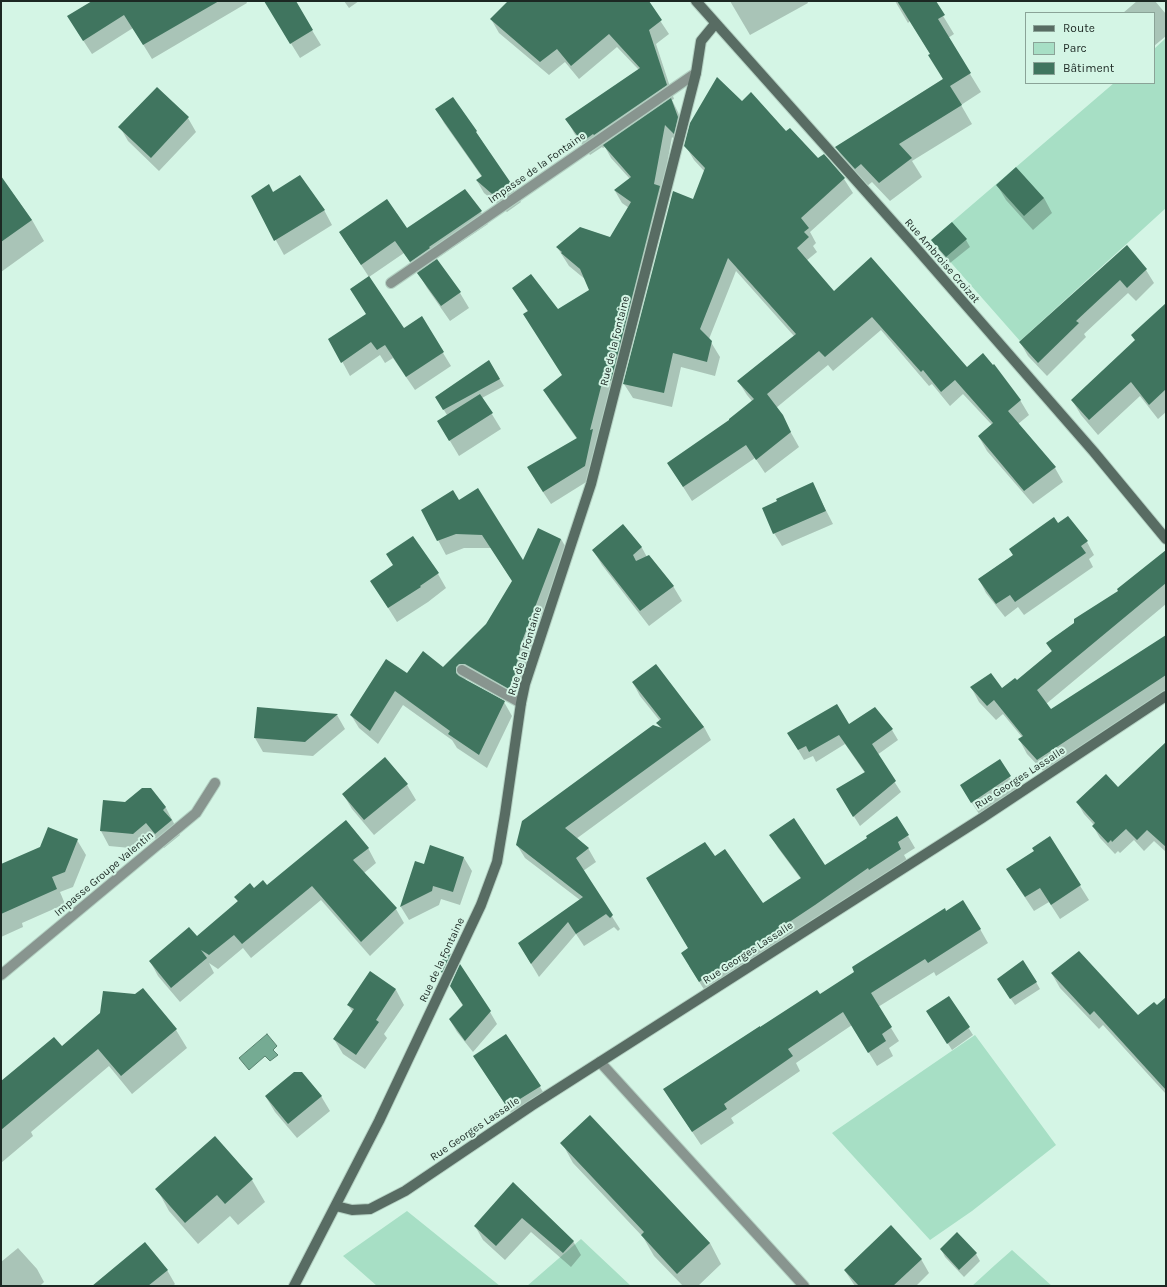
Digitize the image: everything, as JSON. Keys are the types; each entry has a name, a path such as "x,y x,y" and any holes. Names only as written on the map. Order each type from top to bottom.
{"street":[{"name":"Rue Ambroise Croizat","path":"696,1 910,241 1094,452 1166,539"},
{"name":"Rue de la Fontaine","path":"294,1286 379,1121 481,905 497,862 525,684 591,484 696,73 701,41 716,24"},
{"name":"Impasse de la Fontaine","path":"391,283 696,73"},
{"path":"462,670 521,704"},
{"name":"Rue Georges Lassalle","path":"336,1206 352,1210 370,1209 404,1191 531,1106 982,818 1166,696"},
{"name":"Impasse Groupe Valentin","path":"1,976 196,813 215,783"},
{"path":"600,1062 804,1286"}],"green space":[{"path":"1166,38 1166,208 1020,341 931,240 1113,84 1155,84 1155,48"},
{"path":"975,1035 1056,1145 972,1211 930,1240 832,1133"},
{"path":"407,1211 500,1286 377,1286 343,1256"},
{"path":"581,1239 631,1286 527,1286"},
{"path":"1012,1250 1052,1286 972,1286 995,1265"}],"shaded area":[{"path":"267,1034 277,1046 273,1050 278,1055 270,1061 265,1056 249,1070 239,1058"}],"building":[{"path":"92,1 219,1 143,45 124,15 83,41 67,16"},
{"path":"264,1 296,1 313,30 290,44"},
{"path":"508,1 649,1 662,20 649,30 667,85 582,142 565,119 640,68 609,34 571,66 557,49 540,62 490,19"},
{"path":"897,1 936,1 945,15 938,19 971,73 950,86 962,105 899,144 912,158 879,183 861,164 855,169 835,147 943,79 928,55 930,54"},
{"path":"717,77 742,101 751,92 786,131 790,128 818,158 824,154 845,178 801,218 809,228 804,232 809,237 797,248 834,291 871,257 967,367 983,353 993,365 994,364 1021,400 1008,411 1056,467 1024,491 978,436 993,423 955,380 941,392 923,370 921,372 872,317 825,357 819,351 767,394 783,415 791,432 756,460 746,445 683,487 667,463 729,420 754,399 737,381 796,334 728,258 700,329 712,341 707,362 673,353 664,393 623,384 673,191 693,199 705,168 684,146 690,123"},
{"path":"157,87 189,117 151,158 118,127"},
{"path":"453,97 515,189 499,200 476,180 482,176 435,109"},
{"path":"671,98 678,117 674,134 665,125 654,184 660,186 611,381 603,379 590,430 593,429 585,466 543,492 527,467 577,438 543,390 562,375 523,314 528,311 512,288 531,274 558,309 589,290 580,269 556,247 580,227 610,237 631,202 614,190 631,177 603,145"},
{"path":"1016,167 1044,198 1024,216 996,185"},
{"path":"300,175 325,210 274,241 251,196 269,184 273,192"},
{"path":"1,176 32,220 1,242"},
{"path":"465,189 482,211 429,247 430,248 410,262 395,241 361,265 339,232 387,199 407,228"},
{"path":"952,222 967,239 946,257 931,240"},
{"path":"1127,245 1147,269 1127,288 1120,280 1076,321 1079,323 1038,363 1019,342"},
{"path":"437,259 461,292 441,306 417,273"},
{"path":"369,276 404,328 422,316 444,352 406,377 385,345 377,350 371,342 341,363 328,339 366,314 350,289"},
{"path":"1166,303 1166,389 1149,405 1131,382 1089,420 1071,400 1135,340 1131,335"},
{"path":"489,360 500,379 443,410 435,397"},
{"path":"480,394 493,413 449,441 437,421"},
{"path":"813,482 826,511 773,534 762,508 777,501 776,499"},
{"path":"478,488 523,560 538,528 561,539 521,644 512,688 509,687 509,689 465,664 459,664 456,667 456,673 459,676 505,701 479,755 448,734 450,731 395,691 370,731 350,715 386,659 407,673 423,651 443,667 486,624 512,581 482,535 456,534 437,541 421,510 453,490 459,500"},
{"path":"1068,516 1088,541 1081,546 1086,553 1015,602 1010,595 996,604 978,579 1013,555 1009,549 1054,517 1058,523"},
{"path":"623,524 642,547 633,555 636,561 649,555 674,586 640,611 592,550"},
{"path":"413,536 439,573 420,586 421,587 388,608 370,581 393,565 386,554"},
{"path":"1166,550 1166,583 1037,690 1051,709 1166,635 1166,675 1037,760 1018,739 1023,736 994,700 987,706 970,687 991,673 1002,688 1015,678 1017,680 1052,651 1046,643 1074,623 1074,619 1118,591 1117,589"},
{"path":"656,664 704,727 565,828 589,848 576,858 613,915 610,918 606,914 576,934 568,922 531,964 518,943 583,897 516,845 522,821 653,725 662,728 656,723 661,719 632,682"},
{"path":"837,704 849,724 875,707 893,729 872,744 896,781 853,817 836,789 865,772 839,735 809,752 806,746 798,750 787,733"},
{"path":"257,707 338,714 305,742 254,738"},
{"path":"1166,742 1166,847 1147,830 1137,840 1126,829 1112,842 1111,840 1108,843 1092,826 1095,823 1076,802 1106,774 1118,787"},
{"path":"385,757 408,784 364,820 342,794"},
{"path":"1000,759 1011,776 971,803 960,785"},
{"path":"142,788 151,788 166,807 163,810 172,820 155,834 146,823 133,834 100,831 103,800 125,802"},
{"path":"897,816 909,835 898,842 901,849 869,870 868,868 699,982 681,953 688,948 646,878 705,842 715,856 725,849 763,903 801,878 769,835 794,818 825,865 867,838 866,836"},
{"path":"346,820 369,848 353,860 397,908 361,942 312,886 242,944 234,935 209,955 201,950 207,958 171,988 149,961 189,927 197,936 238,901 234,897 250,883 254,888 263,880 267,885"},
{"path":"48,827 78,839 65,872 52,877 57,889 1,914 1,864 40,847"},
{"path":"1050,836 1081,885 1051,905 1040,888 1025,897 1006,869 1034,851 1032,848"},
{"path":"430,845 464,857 453,892 433,886 432,891 400,907 415,861 424,864"},
{"path":"963,900 981,929 928,963 925,959 871,993 892,1027 882,1034 886,1041 868,1053 843,1012 788,1049 793,1056 724,1104 727,1109 692,1132 663,1089 817,990 820,994 854,972 852,967 945,908 946,911"},
{"path":"1079,951 1138,1015 1154,1002 1157,1005 1166,997 1166,1090 1094,1011 1090,1015 1051,973"},
{"path":"451,953 442,973 436,964"},
{"path":"1023,960 1037,982 1010,999 997,979"},
{"path":"460,964 491,1011 465,1041 449,1019 463,1005 450,986"},
{"path":"370,971 396,989 376,1020 379,1022 356,1055 333,1039 354,1009 347,1005"},
{"path":"143,988 177,1029 121,1076 98,1049 1,1130 1,1081 54,1037 62,1046 100,1013 103,991 135,994"},
{"path":"949,996 970,1027 947,1044 926,1011"},
{"path":"506,1034 541,1086 507,1107 473,1056"},
{"path":"294,1072 302,1072 322,1096 288,1124 265,1096"},
{"path":"590,1115 710,1243 677,1274 641,1235 644,1232 560,1143"},
{"path":"215,1136 253,1179 225,1204 217,1195 185,1223 155,1189"},
{"path":"513,1182 574,1241 563,1253 522,1218 496,1246 474,1226"},
{"path":"891,1225 922,1259 893,1286 859,1286 844,1270"},
{"path":"957,1232 977,1253 959,1270 940,1249"},
{"path":"145,1242 168,1270 148,1286 92,1286"}]}
